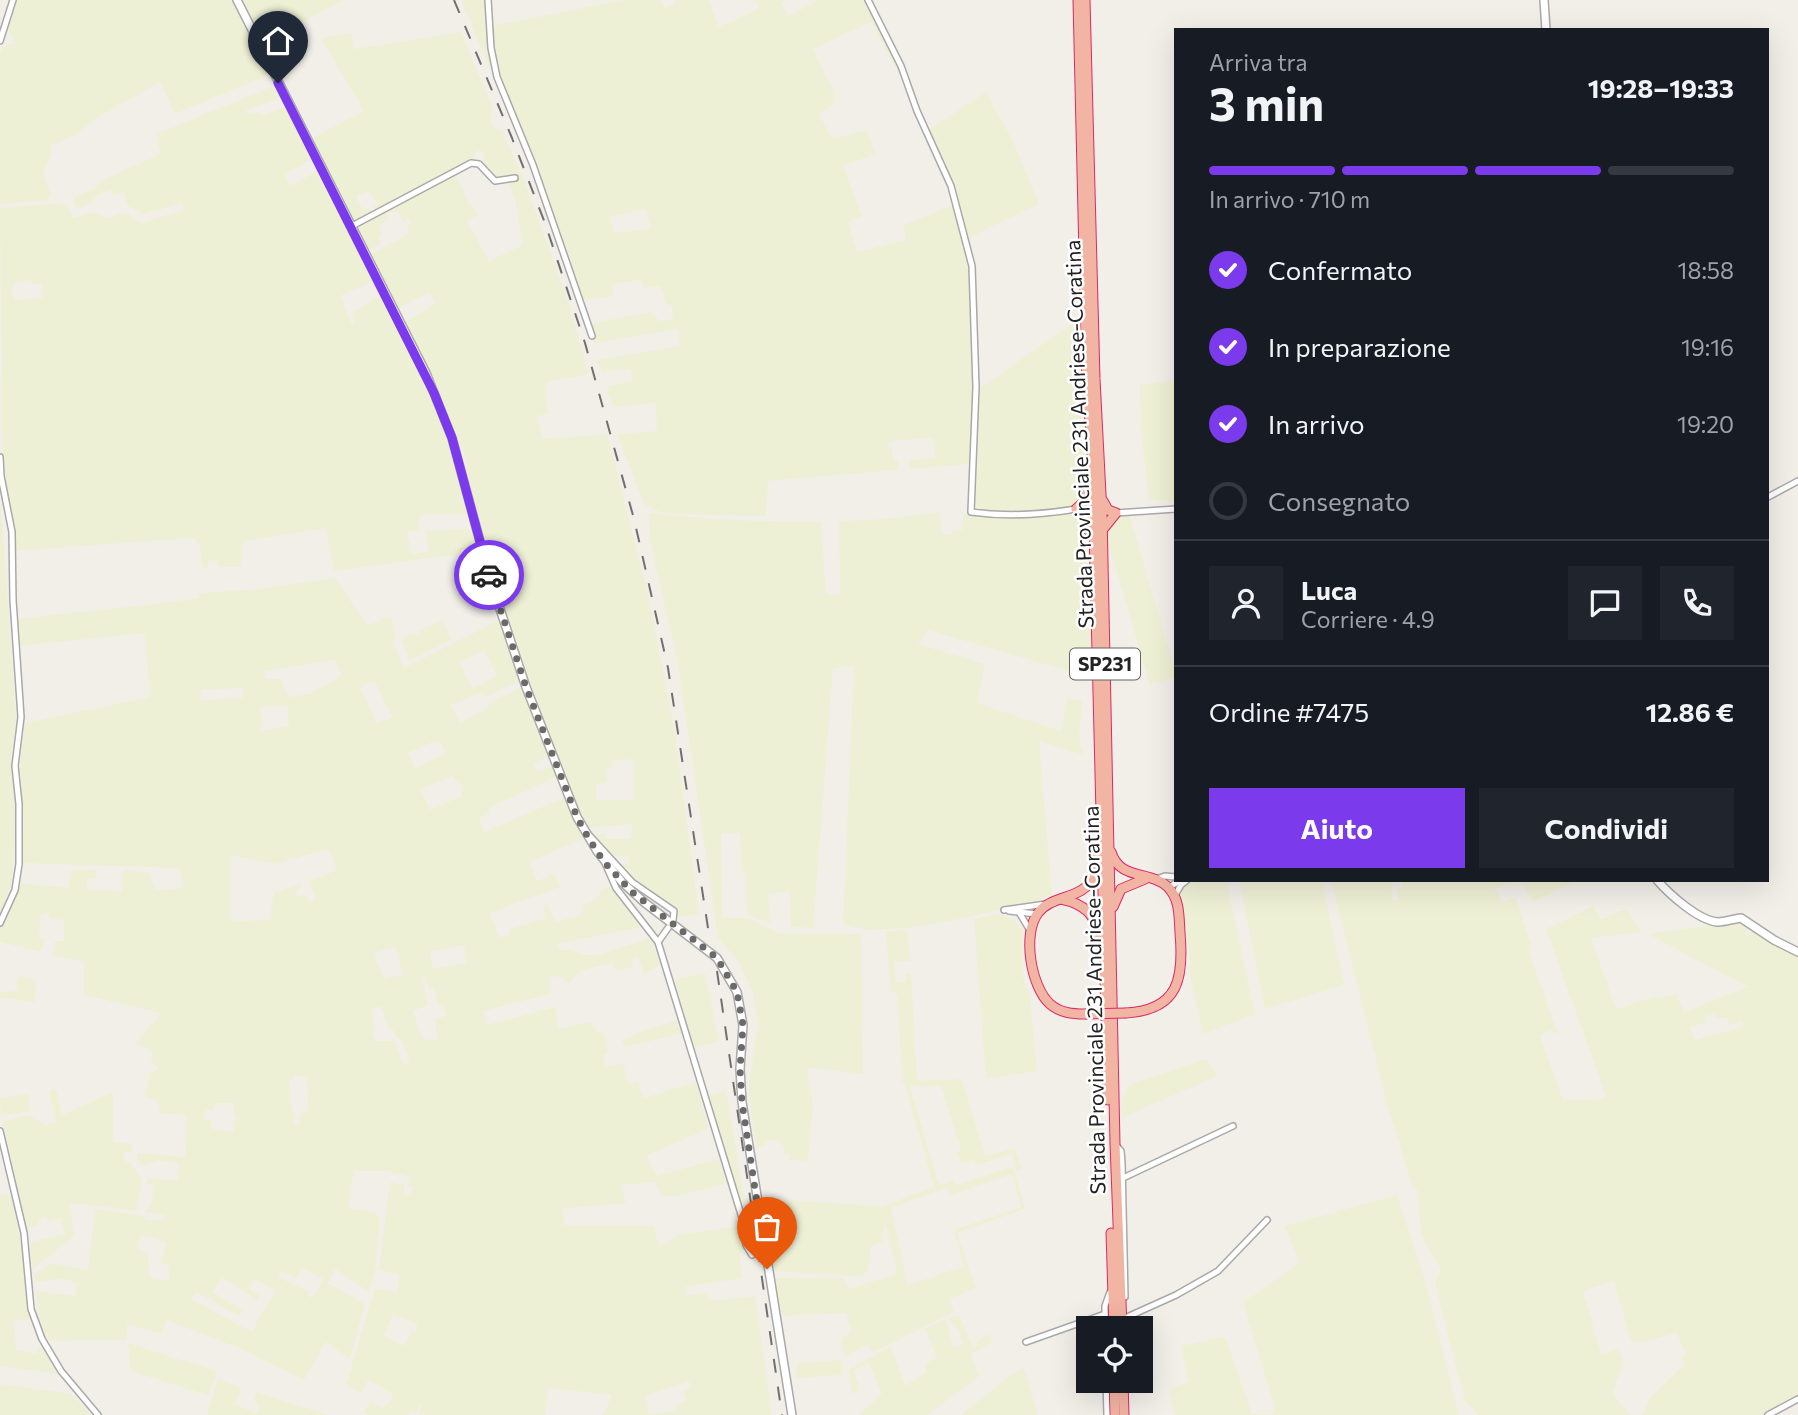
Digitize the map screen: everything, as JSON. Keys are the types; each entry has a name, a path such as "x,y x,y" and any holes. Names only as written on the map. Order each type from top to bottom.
{"highway":[{"name":"Strada Provinciale 231 Andriese-Coratina","path":"1078,0 1087,384 1096,446 1103,589 1115,1144 1122,1316"},
{"name":"Strada Provinciale 231 Andriese-Coratina","path":"1085,0 1095,379 1096,610 1114,1316"},
{"path":"1096,446 1088,454 1088,494 1084,504 1076,509 1084,515 1089,525 1091,591 1096,610"},
{"path":"1096,446 1104,503 1108,510 1116,513"},
{"path":"1103,589 1104,527 1107,520 1116,513"},
{"path":"1102,851 1097,856 1093,877 1084,889 1046,904 1037,915 1032,933 1033,969 1043,996 1060,1010 1086,1014 1152,1009 1163,1003 1180,978 1181,948 1175,898 1167,887 1152,878 1135,876 1118,864 1112,852 1109,826"},
{"path":"1111,915 1121,889 1152,878"},
{"path":"1059,899 1080,903 1094,918 1098,928 1105,982"},
{"path":"1114,1393 1115,1415"},
{"path":"1125,1393 1126,1415"}],"street":[{"path":"0,41 13,0"},
{"path":"237,0 443,412 491,582 526,687 586,832 659,942 743,1221 746,1245 752,1255"},
{"path":"488,0 491,48 497,77 533,165 592,336"},
{"path":"867,0 901,66 951,186 972,266 975,399 971,512 1023,516 1076,509"},
{"path":"1545,0 1546,28"},
{"path":"352,226 471,163 479,164 495,181 515,178"},
{"path":"0,457 12,532 13,600 21,717 15,766 19,804 19,864 15,890 0,923"},
{"path":"1769,496 1798,481"},
{"path":"1116,513 1174,509"},
{"path":"586,832 632,881 674,911 673,920"},
{"path":"1152,878 1174,877"},
{"path":"1167,887 1174,879"},
{"path":"1167,887 1177,882"},
{"path":"1175,898 1176,891 1185,882"},
{"path":"1659,882 1684,905 1706,918 1715,922 1741,918 1798,952"},
{"path":"619,885 717,958 737,992 743,1025 741,1082 763,1245 792,1415"},
{"path":"1019,911 1046,904"},
{"path":"1019,911 1037,915"},
{"path":"1019,911 1032,933"},
{"path":"659,942 668,928"},
{"path":"1123,1178 1233,1126"},
{"path":"0,1132 24,1233 31,1309 42,1339 61,1371 85,1404 97,1415"},
{"path":"1115,1144 1121,1152 1123,1178 1125,1316"},
{"path":"1129,1316 1176,1295 1218,1271 1267,1220"},
{"path":"1026,1342 1105,1314 1105,1306 1113,1286"},
{"path":"1106,1393 1107,1415"},
{"path":"1768,1415 1798,1399"}],"green space":[{"path":"16,0 235,0 273,73 175,114 160,82 93,120 77,135 50,146 52,154 43,173 51,195 48,200 0,204 0,53 5,45 16,44 8,30"},
{"path":"241,0 343,0 263,44"},
{"path":"461,0 487,0 487,40 492,66 489,67"},
{"path":"623,0 661,0 664,8 675,5 674,0 709,0 718,27 759,9 755,0 785,0 781,3 788,16 819,0 866,0 903,73 899,75 871,22 813,49 835,92 834,104 819,114 832,139 867,130 876,154 843,166 862,216 848,222 857,252 906,240 903,225 953,205 969,267 974,310 971,464 910,469 909,460 935,458 933,438 891,441 888,443 889,447 892,447 893,461 898,461 898,470 768,481 766,516 666,514 645,506 617,434 657,431 656,403 613,407 607,386 632,381 631,369 602,372 597,360 680,346 678,329 594,343 589,324 650,312 660,321 673,320 672,306 666,304 660,286 644,288 640,279 612,285 613,296 584,300 505,87 496,71 491,26","holes":["646,209 651,229 614,233 610,217"]},
{"path":"461,32 493,108 490,121 495,128 502,131 525,182 570,307 589,374 546,382 548,414 538,416 543,439 607,434 648,593 675,732 699,915 679,916 675,909 636,882 620,865 629,863 629,856 612,856 594,835 605,833 607,839 631,839 632,824 588,828 567,783 521,657 492,567 470,486 465,455 402,324 436,303 430,292 395,310 369,255 410,233 407,227 411,222 410,218 403,222 398,211 388,211 456,174 468,202 478,215 467,221 489,261 523,245 515,199 509,184 518,182 516,174 494,178 483,163 485,153 477,150 472,160 376,211 373,207 378,204 369,191 356,196 363,210 369,208 372,213 353,221 312,138 364,111 321,38 351,33 354,49","holes":["634,759 634,800 596,800 596,784 608,783 606,769 613,767 612,761"]},
{"path":"276,85 283,97 246,110 248,114 260,112 263,115 287,106 314,158 284,175 291,186 320,169 376,280 340,296 352,325 355,324 352,313 382,294 460,458 472,514 420,515 419,530 407,532 412,554 429,551 426,531 476,529 481,551 334,571 326,528 243,541 241,567 219,567 217,560 208,561 208,567 202,568 200,545 193,538 12,551 13,514 3,486 0,208 60,203 67,206 73,218 94,212 106,218 126,212 141,223 184,210 182,203 143,214 128,206 123,192 113,196 111,190 77,209 73,197 97,187 98,182 161,154 156,134","holes":["32,280 33,284 42,284 43,298 16,300 11,293 14,283"]},
{"path":"986,92 1013,141 1039,204 966,239 949,177 928,130"},
{"path":"386,212 389,219 378,226 382,234 379,237 381,244 367,251 358,227"},
{"path":"1079,319 1082,336 1084,495 1077,507 1043,513 989,513 977,507 972,494 977,464 977,390"},
{"path":"1174,380 1174,502 1149,499 1141,430 1140,385"},
{"path":"0,495 16,716 11,761 16,808 12,882 0,915"},
{"path":"939,512 942,534 950,535 953,531 962,530 964,514 1030,517 1077,512 1087,523 1092,678 928,630 918,644 985,664 977,703 1061,731 1068,698 1082,701 1079,737 1084,755 1039,741 1052,896 970,917 909,928 866,930 843,924 854,666 833,668 813,928 791,927 790,891 768,894 771,924 747,914 746,872 741,871 740,833 721,834 722,918 747,918 779,933 861,934 863,1074 807,1067 813,1105 808,1161 789,1160 789,1154 782,1154 785,1151 780,1140 771,1140 765,1142 764,1146 756,1147 748,1089 758,1026 753,993 739,962 718,937 678,664 650,541 649,513 728,520 821,522 826,594 840,595 839,521 886,519"},
{"path":"1129,513 1174,667 1174,678 1150,685 1107,539 1109,526 1115,517"},
{"path":"335,578 367,625 391,617 396,637 394,644 404,668 501,619 521,680 485,697 482,693 451,705 460,723 486,709 489,702 524,687 549,756 533,764 538,772 553,766 556,777 489,808 489,813 479,818 484,832 565,797 588,837 529,862 537,881 555,874 560,887 490,913 499,938 510,933 510,929 546,918 543,905 547,904 556,922 583,914 581,905 592,902 600,895 600,890 612,886 641,927 557,944 560,951 571,949 584,955 598,955 651,938 660,965 644,975 638,956 632,959 633,967 616,971 612,963 580,971 569,983 557,976 549,978 550,994 484,1011 486,1025 556,1007 558,1029 590,1022 598,1032 604,1033 608,1053 603,1056 606,1067 623,1063 629,1084 638,1082 644,1098 696,1082 708,1129 647,1155 656,1176 719,1159 727,1184 677,1196 660,1195 656,1182 621,1185 626,1203 563,1209 564,1225 654,1226 658,1245 668,1243 676,1235 742,1226 745,1250 739,1254 742,1278 685,1287 686,1295 706,1293 710,1301 755,1296 772,1415 603,1415 612,1395 548,1388 545,1415 425,1415 424,1412 421,1415 422,1406 419,1405 416,1413 410,1411 408,1415 368,1415 363,1412 371,1402 383,1407 390,1402 393,1394 368,1380 361,1394 346,1385 375,1288 398,1292 399,1275 379,1270 390,1182 404,1185 404,1194 410,1195 412,1187 407,1186 411,1177 387,1171 354,1171 348,1208 374,1212 380,1219 375,1272 369,1292 335,1269 328,1283 365,1304 350,1359 326,1342 304,1380 241,1349 166,1320 162,1334 127,1324 127,1340 49,1341 40,1320 35,1291 75,1296 77,1282 60,1279 35,1282 34,1274 51,1263 88,1270 95,1209 144,1216 146,1220 163,1220 166,1215 144,1212 152,1202 154,1185 146,1184 148,1178 178,1181 179,1164 159,1160 145,1165 137,1163 137,1153 185,1157 187,1115 160,1113 158,1101 145,1096 150,1072 159,1070 151,1061 152,1050 135,1044 161,1013 84,995 84,962 52,955 55,941 64,941 64,920 41,914 39,937 45,939 41,952 0,942 0,931 20,883 68,888 71,870 96,870 96,878 87,878 87,890 122,891 123,870 150,873 155,890 183,888 179,868 21,863 24,824 20,768 25,723 150,697 145,633 20,646 17,619 199,598 199,593 251,590","holes":["484,650 497,676 472,689 459,663","335,660 342,675 310,694 288,697 281,679 266,679 264,671","374,680 392,717 377,724 360,687","243,688 243,698 201,700 201,690","287,706 289,726 260,731 260,707","435,741 441,744 446,754 415,768 408,753","452,776 461,786 462,796 430,810 421,790","330,849 337,870 309,881 315,898 310,902 305,895 298,897 295,891 302,887 302,884 274,892 269,920 230,921 230,855 274,864","464,945 467,963 433,969 430,952","395,947 403,974 384,979 374,953","425,974 429,989 434,988 438,1006 443,1005 446,1016 435,1019 437,1040 422,1039 413,1011 428,1005 422,975","381,1006 389,1030 393,1029 395,1036 401,1039 410,1063 402,1062 395,1041 375,1041 372,1032 375,1030 371,1010","294,1075 307,1077 308,1110 300,1114 300,1125 293,1124 296,1114 292,1112 289,1080 294,1079","216,1103 234,1103 233,1113 236,1115 233,1132 212,1129 211,1120 204,1119 205,1110 213,1110","141,1235 166,1242 161,1263 169,1266 169,1280 153,1279 149,1272 148,1254 138,1249","302,1268 323,1279 313,1298 308,1296 310,1292 278,1277 280,1271 296,1278","222,1277 256,1302 260,1296 248,1288 254,1280 276,1290 253,1332 190,1299 196,1292 239,1316 243,1311 213,1292","393,1314 418,1324 415,1332 411,1331 405,1346 384,1336","689,1381 691,1388 683,1391 686,1401 675,1405 675,1411 649,1414 646,1396"]},
{"path":"443,620 451,640 409,661 401,638 414,633 420,635 419,631"},
{"path":"1191,882 1226,882 1255,1014 1203,1034 1190,976 1190,958 1178,893"},
{"path":"1239,882 1322,882 1344,985 1265,1009"},
{"path":"1332,882 1391,882 1393,900 1398,900 1397,888 1402,888 1402,882 1514,882 1495,889 1503,902 1516,897 1532,948 1529,952 1557,1032 1554,1034 1551,1030 1540,1035 1563,1100 1595,1100 1606,1096 1546,929 1593,906 1601,919 1626,909 1642,932 1591,938 1616,1009 1656,996 1659,998 1677,994 1684,1012 1748,987 1648,934 1741,921 1749,927 1744,934 1748,937 1753,930 1798,956 1798,1397 1766,1415 1642,1415 1649,1399 1685,1364 1682,1358 1685,1353 1677,1333 1640,1343 1631,1341 1614,1281 1583,1291 1601,1354 1619,1349 1623,1361 1613,1394 1630,1415 1477,1415 1465,1402 1435,1283 1441,1269 1421,1236 1418,1191 1412,1186 1388,1107","holes":["1715,1014 1716,1019 1727,1017 1729,1025 1742,1021 1744,1026 1695,1040 1690,1027 1707,1022 1706,1016"]},
{"path":"1522,882 1575,882 1533,902"},
{"path":"1000,914 1016,921 1022,931 1022,975 1030,996 1037,1071 986,1079 974,919"},
{"path":"908,930 910,961 894,962 896,983 906,982 906,974 911,974 917,1081 962,1079 985,1156 1015,1148 1021,1169 1016,1171 1012,1154 976,1165 974,1160 961,1163 957,1153 961,1151 941,1086 910,1086 939,1185 953,1180 956,1185 1013,1167 1025,1209 957,1233 976,1288 950,1299 954,1312 872,1353 868,1345 844,1356 841,1339 851,1332 846,1313 783,1316 774,1278 844,1278 848,1289 897,1274 885,1221 882,1242 871,1246 868,1270 861,1276 773,1271 764,1199 882,1206 934,1187 902,1082 898,999 896,992 891,992 886,931","holes":["1012,1174 1021,1207 953,1230 964,1266 908,1285 891,1208 947,1187 950,1195"]},
{"path":"705,973 719,1042 693,1047 675,979"},
{"path":"18,976 36,980 35,1002 0,998 0,992 17,991"},
{"path":"676,1020 681,1034 624,1047 622,1039"},
{"path":"1206,1059 1218,1076 1121,1118 1122,1100 1130,1084"},
{"path":"56,1089 62,1115 113,1092 113,1142 133,1144 131,1153 125,1151 124,1161 130,1162 142,1180 137,1211 70,1203 74,1236 33,1269 30,1242 65,1234 61,1218 48,1222 46,1216 38,1219 39,1224 27,1229 3,1121 29,1115 45,1125 56,1122 49,1091"},
{"path":"726,1090 745,1203 740,1203 706,1097"},
{"path":"29,1094 29,1111 1,1116 0,1098"},
{"path":"8,1194 12,1201 24,1257 30,1321 14,1319 16,1350 37,1354 37,1347 43,1348 59,1374 0,1366 0,1195"},
{"path":"1397,1195 1425,1280 1459,1415 1175,1415 1169,1389 1189,1382 1181,1346 1225,1336 1252,1414 1273,1414 1274,1406 1243,1303 1300,1262 1284,1226"},
{"path":"959,1315 974,1349 978,1341 989,1334 993,1342 971,1354 979,1376 927,1415 858,1415 882,1394 869,1363 854,1371 860,1390 852,1394 849,1370 891,1346 905,1386 927,1372 925,1364 937,1358 925,1329 946,1319 953,1348 964,1344 958,1329 949,1318"},
{"path":"128,1343 217,1371 208,1395 130,1371"},
{"path":"842,1360 843,1375 796,1378 797,1363"},
{"path":"1024,1368 1038,1415 961,1415 1011,1375"},
{"path":"218,1379 241,1388 235,1405 257,1413 259,1404 254,1401 256,1392 329,1415 207,1415"},
{"path":"0,1384 72,1394 91,1415 0,1415"}],"railway":[{"path":"454,0 545,223 585,343 634,519 668,668 710,941"},
{"path":"717,971 782,1415"}],"way so far":[{"path":"489,575 526,687 577,817 589,839 604,862 632,892 717,958 737,992 743,1025 740,1058 742,1102 767,1269"}],"route":[{"path":"278,83 426,373 443,412 489,575"}]}
